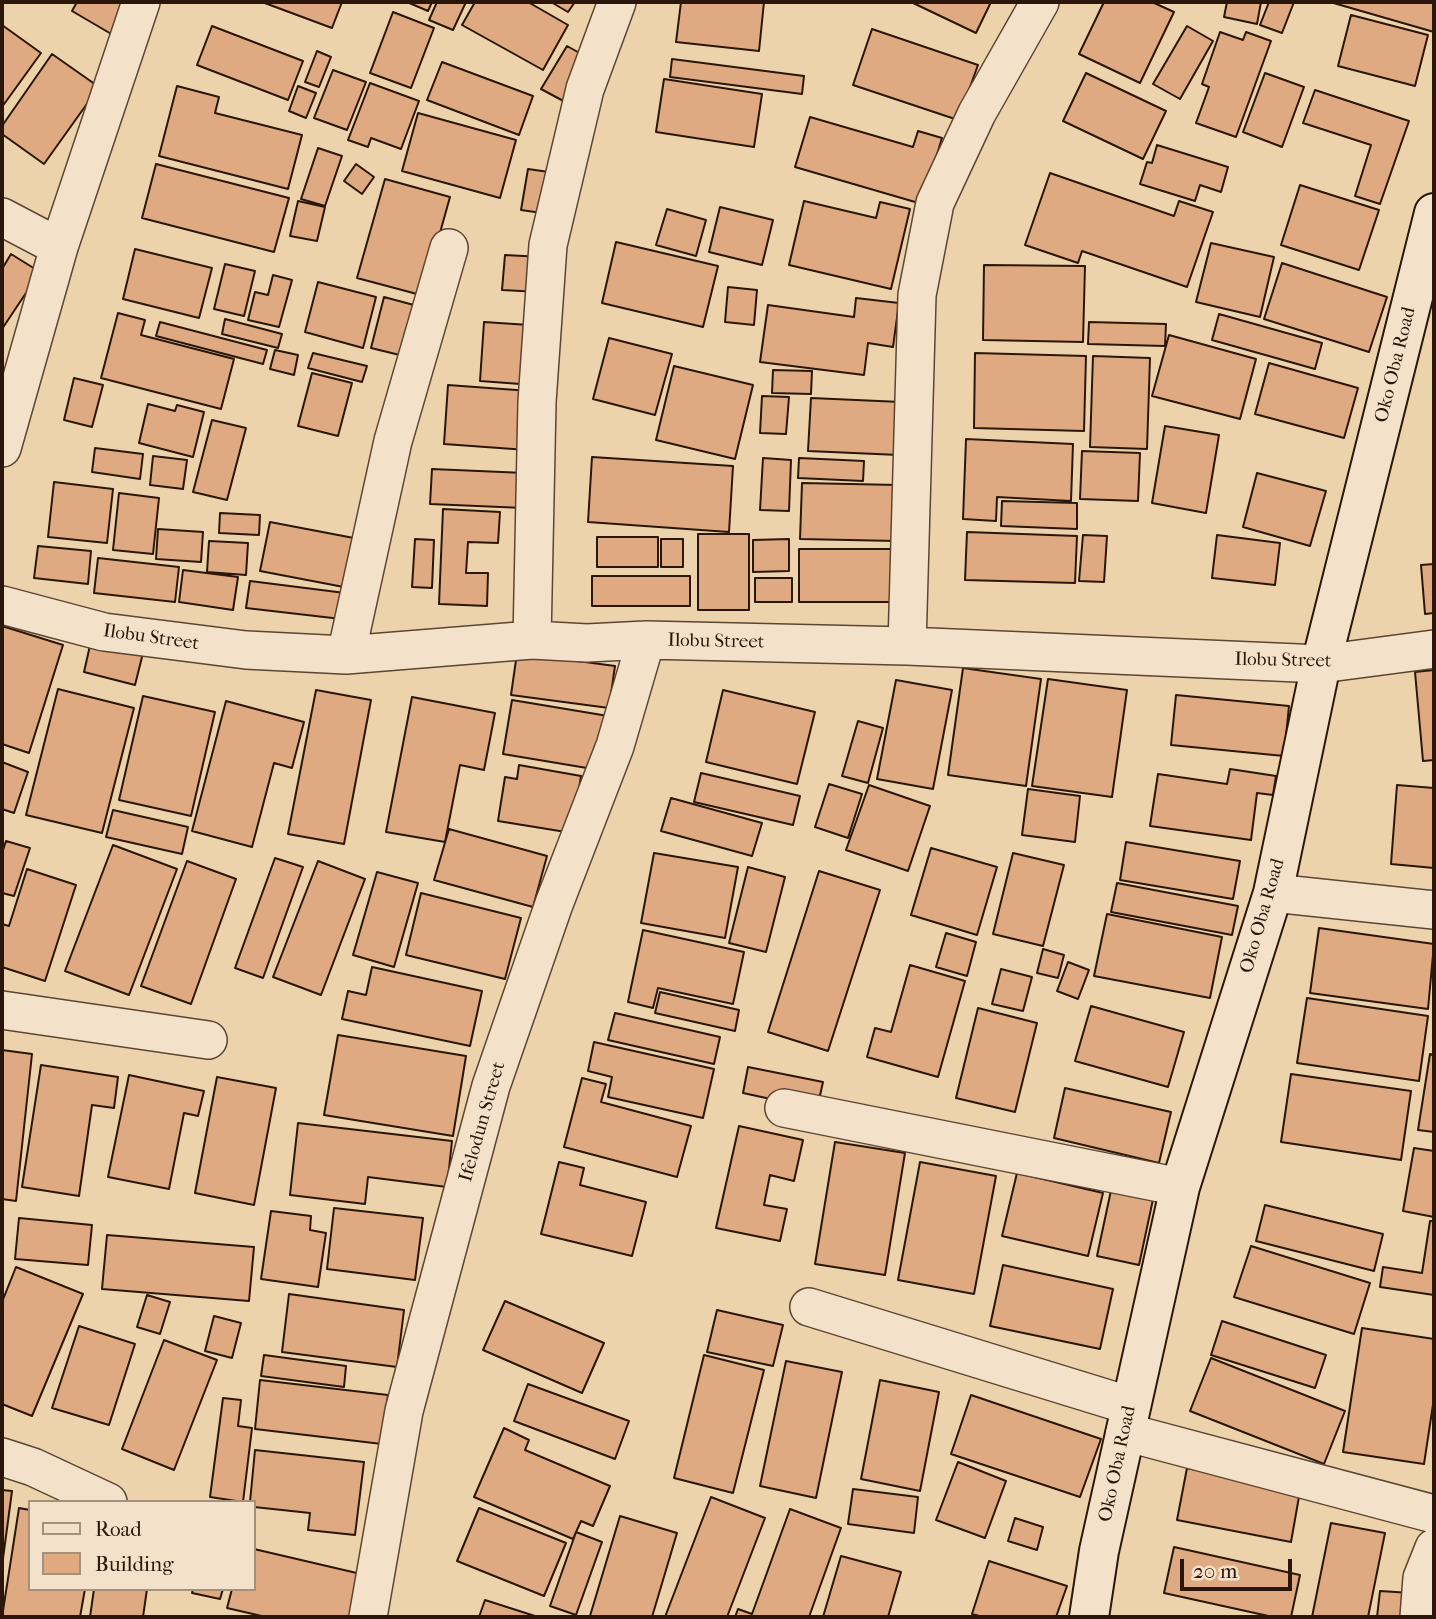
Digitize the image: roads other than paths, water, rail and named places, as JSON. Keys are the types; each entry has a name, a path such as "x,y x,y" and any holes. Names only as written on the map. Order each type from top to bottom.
{"street":[{"path":"2,449 59,247 141,2"},
{"path":"532,640 537,402 548,245 585,89 617,2"},
{"path":"907,646 917,295 935,202 977,113 1041,2"},
{"name":"Oko Oba Road","path":"1089,1617 1099,1551 1180,1187 1273,893 1321,664 1434,213"},
{"path":"2,217 59,247"},
{"path":"346,655 393,441 449,248"},
{"name":"Ilobu Street","path":"2,606 104,632 246,650 346,655 532,640 646,640 907,646 1321,664 1434,649"},
{"name":"Ifelodun Street","path":"368,1617 404,1411 491,1086 554,904 615,746 646,640"},
{"path":"1273,893 1434,910"},
{"path":"2,1010 208,1040"},
{"path":"784,1108 1180,1187"},
{"path":"809,1307 1128,1419 1434,1514"},
{"path":"2,1457 33,1467 104,1500"},
{"path":"1419,1617 1422,1578 1434,1548"}]}
